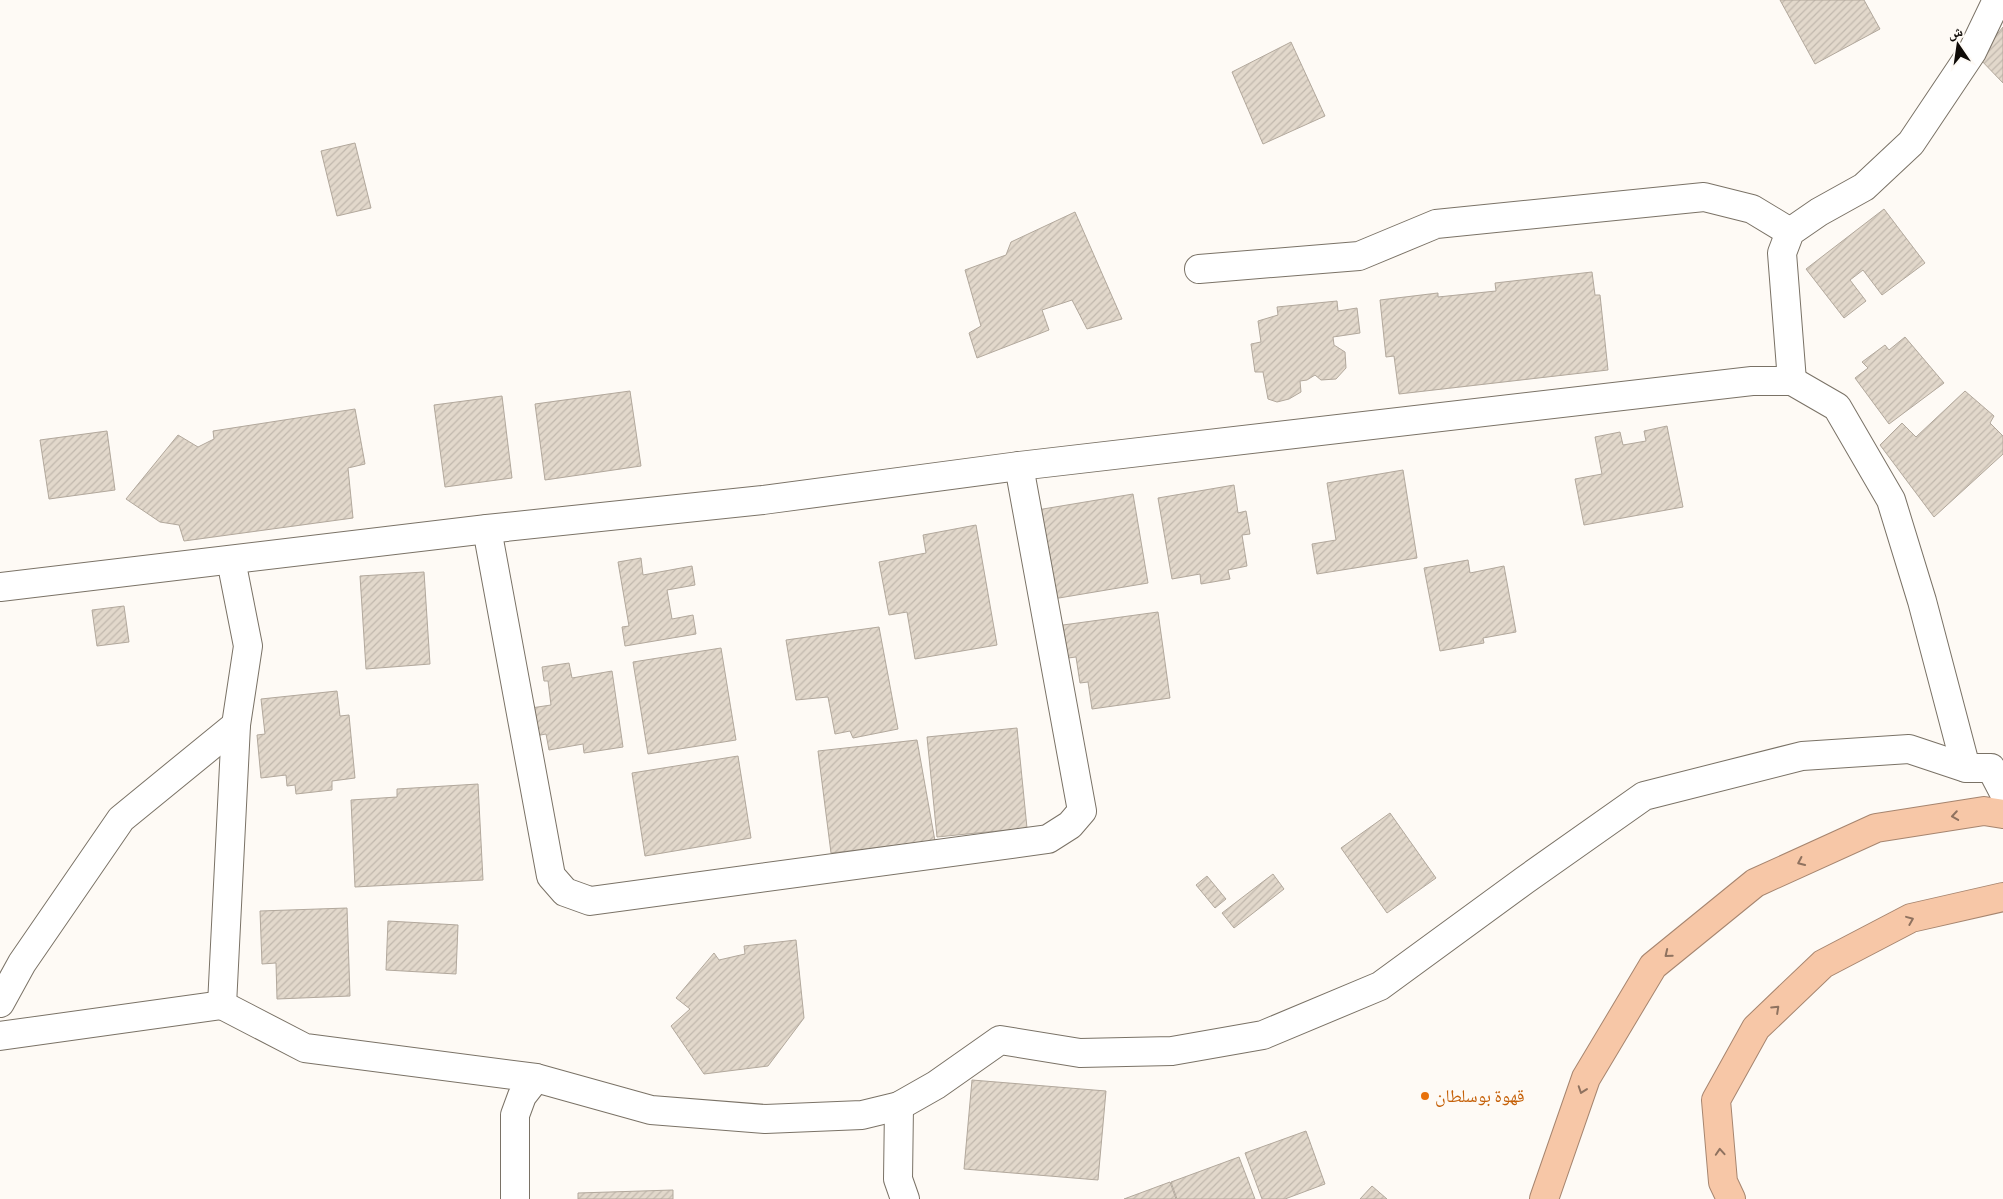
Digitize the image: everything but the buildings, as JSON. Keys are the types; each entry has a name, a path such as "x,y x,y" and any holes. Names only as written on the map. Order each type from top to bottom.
{"highway":[{"path":"1544,1199 1586,1078 1653,966 1755,883 1876,828 1984,811 2003,814"},
{"path":"1731,1199 1722,1182 1716,1100 1756,1028 1823,964 1911,918 2003,897"}],"street":[{"path":"1792,381 1782,253 1785,241 1790,232 1818,212 1864,187 1911,143 1972,52 1997,0"},
{"path":"1199,269 1359,256 1436,224 1704,197 1752,208 1790,232"},
{"path":"0,587 488,529 763,500 1019,466 1752,381 1792,381 1837,407 1891,500 1922,601 1991,770"},
{"path":"488,529 551,876 564,892 590,901 1048,839 1070,826 1082,811 1019,466"},
{"path":"222,1005 236,725 248,646 231,560"},
{"path":"0,1003 22,963 121,820 236,725"},
{"path":"0,1036 222,1005 305,1048 536,1078 652,1110 764,1119 862,1115 899,1106 936,1085 1000,1040 1080,1053 1172,1051 1263,1035 1380,986 1644,796 1802,756 1909,749 1991,770"},
{"path":"515,1199 515,1115 522,1096 536,1078"},
{"path":"899,1106 898,1178 905,1199"}],"place":[{"name":"قهوة بوسلطان","path":"1425,1096"}]}
